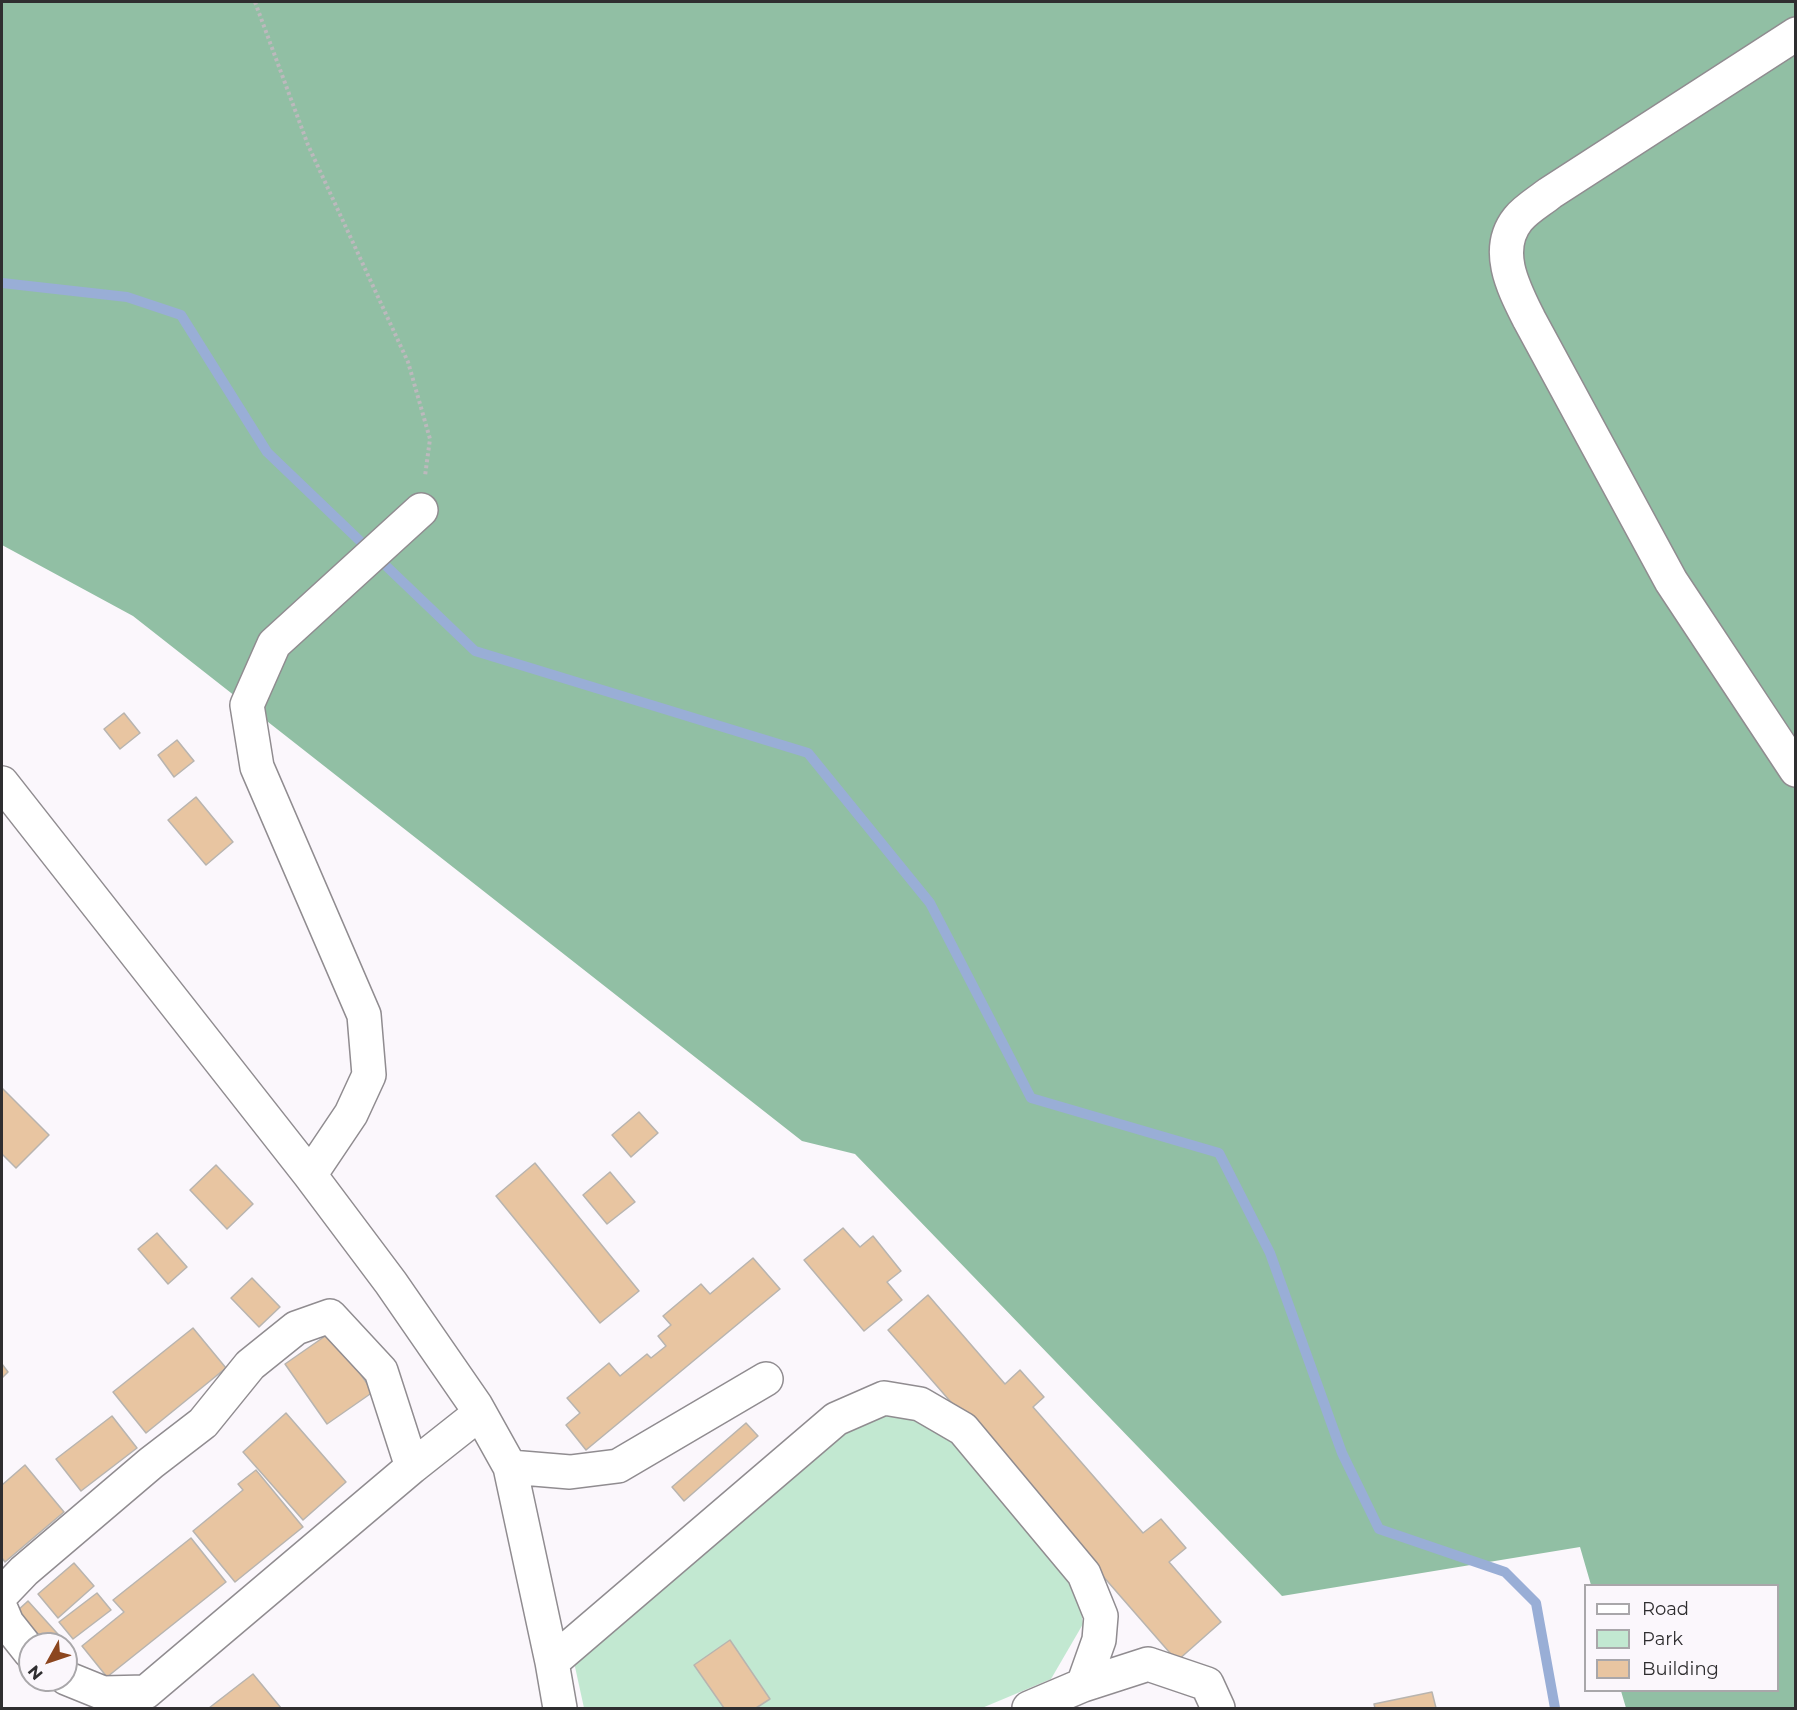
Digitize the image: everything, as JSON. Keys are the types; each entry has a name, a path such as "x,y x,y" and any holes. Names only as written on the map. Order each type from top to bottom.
{"street":[{"path":"1796,34 1550,193 1518,219 1509,234 1506,259 1513,286 1528,319 1671,581 1796,770"},
{"path":"310,1175 351,1113 369,1074 364,1015 257,767 247,705 274,644 420,510"},
{"path":"2,783 310,1175 444,1358 479,1414 510,1467 560,1708"},
{"path":"2,1594 24,1571 151,1463 203,1424 250,1365 296,1328 330,1316 381,1371 412,1467"},
{"path":"510,1467 570,1472 618,1466 766,1379"},
{"path":"552,1662 836,1419 884,1398 920,1404 963,1429 1084,1574 1101,1616 1100,1640 1083,1685"},
{"path":"78,1683 103,1693 146,1692 412,1467 479,1414"},
{"path":"2,1611 7,1623 18,1637"},
{"path":"1029,1708 1083,1685 1148,1664 1208,1684 1218,1708"}],"path":[{"path":"255,2 308,145 408,362 430,439 420,510"}],"green space":[{"path":"2,2 1795,2 1795,1708 1626,1708 1621,1692 1779,1692 1779,1584 1591,1584 1580,1547 1282,1596 855,1154 802,1141 133,616 2,545"},
{"path":"898,1411 943,1426 1077,1584 1083,1624 1051,1679 982,1708 584,1708 572,1653 848,1429"}],"building":[{"path":"124,713 140,733 120,749 104,729"},
{"path":"177,740 194,761 174,777 158,755"},
{"path":"196,797 233,842 206,865 168,820"},
{"path":"2,1088 49,1135 16,1168 2,1154"},
{"path":"639,1112 658,1133 631,1157 612,1135"},
{"path":"535,1163 639,1291 600,1323 496,1196"},
{"path":"216,1165 253,1204 227,1229 190,1190"},
{"path":"610,1172 635,1202 607,1224 583,1195"},
{"path":"843,1228 860,1247 873,1236 901,1271 887,1282 902,1300 864,1331 804,1260"},
{"path":"157,1233 187,1267 168,1284 138,1249"},
{"path":"753,1258 780,1289 586,1450 566,1425 580,1413 567,1398 609,1363 620,1376 647,1354 651,1358 666,1346 658,1336 671,1325 663,1316 701,1284 710,1294"},
{"path":"252,1278 280,1307 259,1327 231,1298"},
{"path":"928,1295 1005,1384 1020,1370 1044,1397 1033,1407 1143,1533 1161,1519 1186,1548 1169,1562 1221,1622 1177,1661 888,1330"},
{"path":"193,1328 226,1368 146,1433 113,1392"},
{"path":"331,1332 373,1392 327,1424 285,1364"},
{"path":"2,1364 8,1372 2,1378"},
{"path":"286,1413 346,1482 303,1520 243,1452"},
{"path":"112,1416 137,1448 81,1491 56,1459"},
{"path":"746,1423 758,1436 684,1501 672,1487"},
{"path":"25,1465 64,1512 5,1562 2,1558 2,1485"},
{"path":"256,1470 303,1527 235,1582 193,1531 243,1490 238,1484"},
{"path":"191,1538 226,1582 107,1677 82,1646 124,1612 113,1600"},
{"path":"74,1563 94,1586 58,1618 38,1594"},
{"path":"97,1593 111,1610 78,1635 78,1632 67,1632 59,1622"},
{"path":"28,1601 56,1632 36,1632 17,1611"},
{"path":"730,1640 770,1699 756,1708 724,1708 694,1665"},
{"path":"253,1674 281,1708 209,1708"},
{"path":"1432,1692 1436,1708 1375,1708 1374,1704"}],"waterway":[{"path":"2,283 127,297 181,315 267,452 475,651 808,753 930,903 1031,1098 1219,1153 1270,1253 1342,1453 1379,1529 1505,1572 1536,1603 1555,1708"}]}
